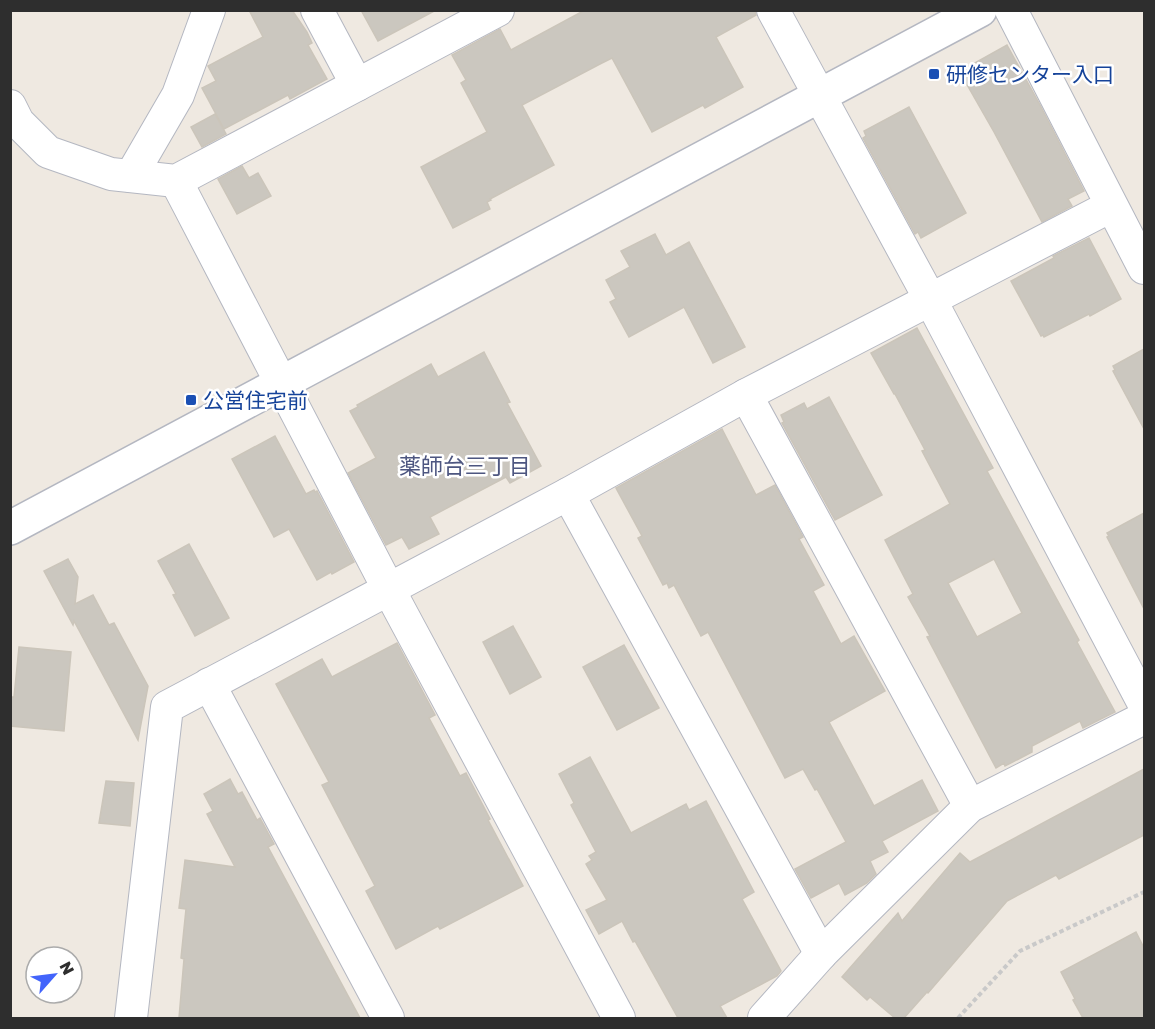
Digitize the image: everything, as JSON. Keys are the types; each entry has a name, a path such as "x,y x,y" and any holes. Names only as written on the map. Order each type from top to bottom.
{"street":[{"path":"131,176 178,95 209,10"},
{"path":"317,10 357,85"},
{"path":"10,105 18,122 48,152 111,174 176,181 498,10"},
{"path":"773,10 930,299 1144,704"},
{"path":"10,528 980,10"},
{"path":"1011,10 1144,268"},
{"path":"176,181 388,588 619,1018"},
{"path":"131,1018 167,707 568,494 746,395 1111,206"},
{"path":"746,395 970,806"},
{"path":"568,494 821,954"},
{"path":"210,684 388,1018"},
{"path":"765,1018 821,954 970,806 1144,718"}],"path":[{"path":"958,1018 1020,951 1144,892"}],"building":[{"path":"249,10 292,10 307,32 312,43 308,45 327,79 290,99 288,95 224,129 202,88 216,81 208,66 263,37"},
{"path":"361,10 436,10 378,41"},
{"path":"585,10 755,10 756,15 716,37 743,87 705,108 703,105 652,132 612,58 522,105 554,165 490,199 487,202 490,209 453,228 421,167 487,132 461,83 466,80 452,55 500,29 511,50"},
{"path":"1007,45 1084,191 1068,199 1072,206 1042,222 962,76 967,74 964,69"},
{"path":"909,107 966,213 921,238 918,232 915,234 863,138 866,136 864,131"},
{"path":"215,114 226,134 202,147 191,127"},
{"path":"242,166 249,178 258,173 271,196 237,214 218,179"},
{"path":"655,234 666,255 689,242 745,347 713,363 684,307 629,337 610,302 616,299 606,280 630,267 621,251"},
{"path":"1089,238 1121,299 1090,316 1089,314 1044,337 1041,336 1011,281"},
{"path":"917,328 993,468 987,471 1079,640 1077,642 1115,712 1083,728 1080,721 1032,746 1032,752 1005,766 1004,763 996,768 927,637 930,636 908,597 913,594 885,540 950,504 922,451 925,450 871,353","holes":["994,559 1022,613 977,637 948,583"]},
{"path":"1144,349 1144,429 1113,371 1115,370 1113,366"},
{"path":"484,352 510,402 507,403 541,466 510,483 506,477 430,517 439,534 409,549 402,537 386,545 348,473 376,458 350,411 431,364 438,377"},
{"path":"829,397 882,495 835,520 782,423 784,422 781,415 804,403 807,409"},
{"path":"722,429 756,495 775,485 803,537 799,539 824,585 813,591 841,644 854,636 885,691 829,722 874,806 922,780 938,811 882,841 888,852 870,861 876,874 867,883 845,895 839,883 811,898 795,869 846,842 817,789 815,790 803,769 785,778 708,632 701,636 674,585 669,588 667,583 663,585 638,538 642,536 616,488"},
{"path":"275,436 306,494 317,491 354,562 317,580 289,529 274,537 232,459"},
{"path":"1144,513 1144,609 1107,533"},
{"path":"189,544 229,618 195,636 158,561"},
{"path":"68,559 78,577 75,604 93,595 109,625 114,623 148,686 138,740 74,621 73,625 44,571"},
{"path":"513,626 541,677 510,694 483,642"},
{"path":"397,643 435,715 429,718 460,776 466,773 523,886 440,929 438,926 396,949 366,891 375,886 322,785 329,782 276,684 322,659 332,677"},
{"path":"624,645 659,708 617,730 583,667"},
{"path":"19,647 71,652 64,731 10,726 10,697 14,697"},
{"path":"590,757 631,833 686,804 689,810 706,801 754,892 742,899 781,971 777,976 720,1006 727,1018 678,1018 622,921 599,934 586,910 607,900 586,864 592,860 589,856 596,852 571,805 574,803 559,774"},
{"path":"1144,769 1144,835 1059,879 1056,875 1007,901 904,1018 895,1018 870,997 867,1000 842,977 898,913 902,921 960,853 970,862"},
{"path":"230,779 238,794 242,792 257,820 260,818 274,844 268,847 360,1018 179,1018 184,959 181,958 186,909 179,908 185,860 235,867 207,814 213,811 204,794"},
{"path":"106,781 134,783 130,826 99,823"},
{"path":"1136,932 1144,948 1144,1018 1083,1018 1061,972"}],"place":[{"name":"研修センター入口","path":"934,74"},
{"name":"公営住宅前","path":"191,400"}],"district":[{"name":"薬師台三丁目","path":"465,465"}]}
